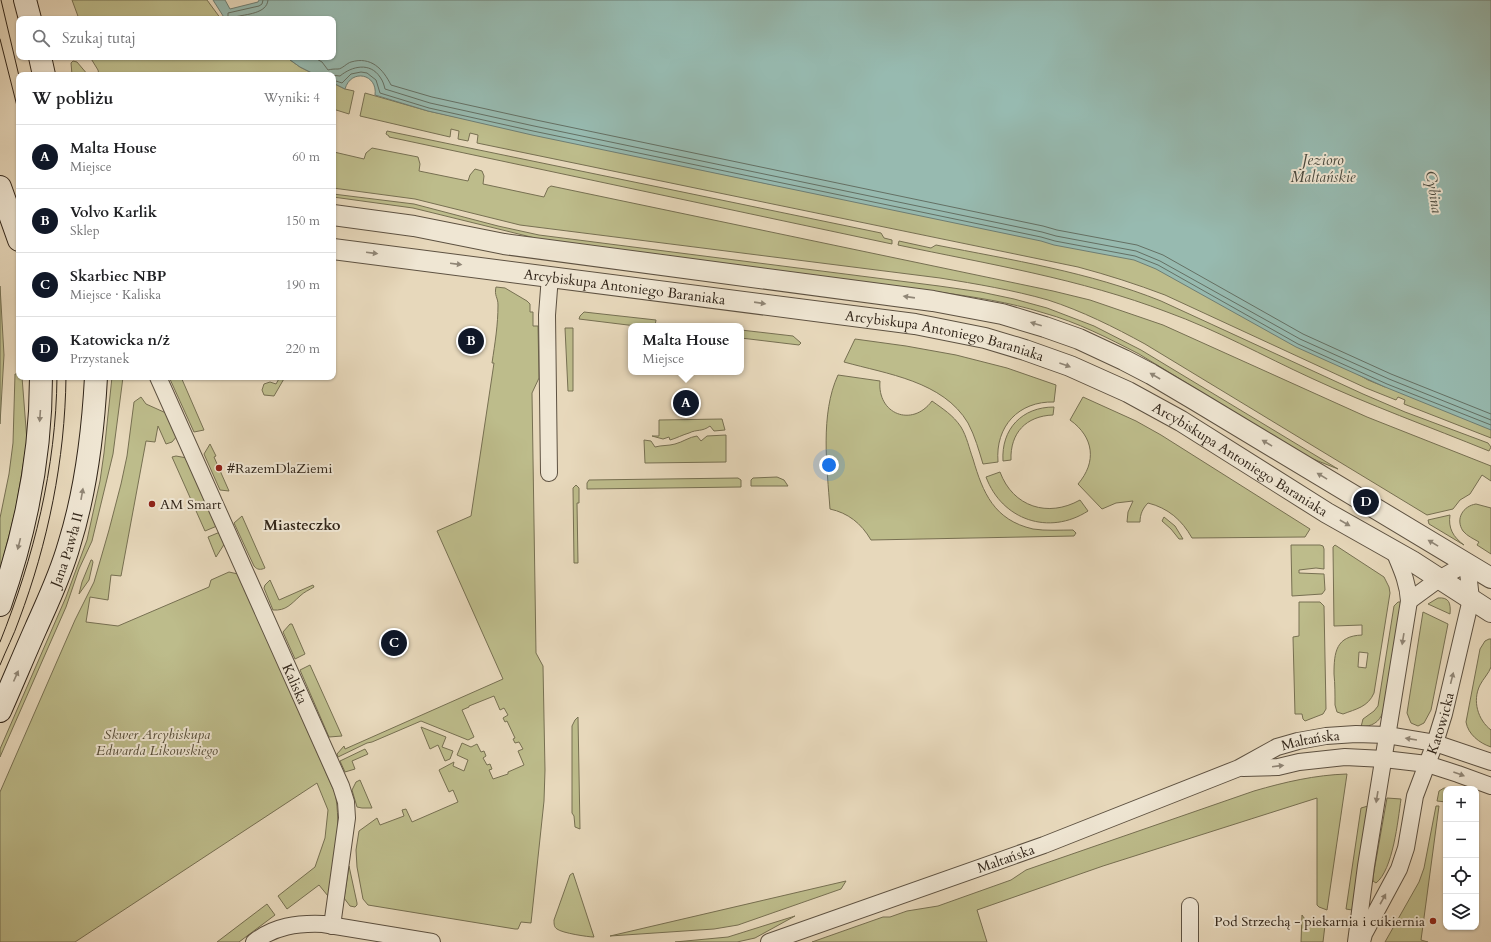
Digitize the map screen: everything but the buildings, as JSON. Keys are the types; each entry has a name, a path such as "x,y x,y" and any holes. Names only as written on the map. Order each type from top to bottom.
{"main road":[{"path":"25,0 29,16"},
{"path":"41,60 43,72"},
{"path":"9,199 16,228"},
{"path":"0,605 16,554 33,477 39,421 41,380"},
{"name":"Jana Pawła II","path":"0,712 50,596 69,546 86,470 96,380"}],"street":[{"name":"Arcybiskupa Antoniego Baraniaka","path":"336,216 414,226 504,244 933,301 1002,314 1045,326 1079,339 1151,374 1491,578"},
{"name":"Arcybiskupa Antoniego Baraniaka","path":"336,249 915,324 985,338 1025,350 1097,378 1158,408 1327,513 1394,551 1491,612"},
{"path":"549,474 547,315 550,276"},
{"name":"Kaliska","path":"159,380 341,786 346,802 347,818 332,926"},
{"path":"1356,942 1366,866 1409,601 1406,578 1394,551"},
{"path":"1409,601 1439,579 1467,563"},
{"name":"Katowicka","path":"1362,942 1364,934 1399,869 1406,848 1415,796 1444,714 1471,599 1467,563"},
{"name":"Maltańska","path":"769,942 1044,845 1239,768 1277,747 1298,741 1326,736 1387,735 1435,743 1491,762"},
{"name":"Maltańska","path":"1239,768 1278,767 1299,762 1345,757 1384,759 1427,764 1491,786"},
{"path":"1190,906 1190,942"},
{"path":"254,942 265,934 288,926 305,924 332,926 432,942"}],"green space":[{"path":"72,0 207,0 219,16 78,16"},
{"path":"92,60 290,60 310,72 98,72"},
{"path":"73,61 77,62 85,72 72,72 71,63"},
{"path":"336,84 354,91 349,114 336,110"},
{"path":"365,93 428,111 769,184 1139,251 1368,380 1385,387 1393,383 1491,419 1491,438 1404,404 1405,400 1398,397 1396,400 1366,388 1165,295 1111,276 1078,267 477,143 478,135 470,133 468,141 458,139 459,131 451,129 450,137 360,116"},
{"path":"387,131 881,233 884,238 892,240 892,244 389,137 386,134"},
{"path":"372,148 418,157 420,164 419,171 468,181 470,175 475,169 482,171 484,176 483,184 544,197 548,188 551,186 1090,300 1163,325 1367,417 1491,466 1491,481 1482,475 1470,494 1460,500 1453,509 1427,515 1145,344 1073,309 1035,296 940,278 520,225 415,199 336,188 336,152 364,159 366,153"},
{"path":"336,194 414,204 539,235 981,292 1047,308 1094,326 1141,350 1338,469 1308,457 1139,354 1104,336 1080,326 1031,309 992,300 939,292 535,239 413,208 336,197"},
{"path":"899,241 931,248 936,245 1022,262 1078,274 1134,291 1161,301 1363,394 1405,412 1488,443 1491,447 1489,451 1377,407 1311,378 1186,319 1134,300 1034,273 898,245"},
{"path":"0,286 4,355 0,424"},
{"path":"496,287 505,288 527,301 530,304 530,312 533,312 533,326 538,326 539,378 532,393 536,653 543,666 545,770 544,801 531,923 521,922 518,929 368,905 363,899 357,867 356,850 359,831 377,818 380,825 404,816 402,810 406,809 412,822 458,802 453,790 449,792 439,770 454,762 453,766 464,771 468,760 457,755 462,743 471,747 477,744 481,752 484,751 486,756 483,758 487,765 490,764 492,769 489,770 493,779 508,774 508,772 524,765 518,751 523,749 519,742 515,743 513,739 515,738 507,721 505,722 503,718 508,715 504,708 500,710 494,696 462,710 474,737 468,740 421,721 367,743 338,757 337,754 344,746 345,749 503,679 437,531 471,516 494,363 492,363 498,312 498,302 495,292"},
{"path":"584,312 656,320 656,323 628,323 628,325 579,319"},
{"path":"565,328 573,328 573,391 568,391"},
{"path":"744,330 793,336 801,343 799,345 744,338"},
{"path":"855,339 956,355 1007,368 1056,385 1054,402 1041,403 1020,411 1005,427 998,449 998,462 983,464 975,438 968,423 957,409 944,397 913,381 844,362"},
{"path":"16,374 16,380 22,380 27,441 16,508 0,571 0,518 9,474 13,443"},
{"path":"838,375 880,381 884,402 897,414 915,414 924,409 932,401 951,416 961,427 986,494 1000,512 1020,525 1038,530 1073,530 1076,533 1074,536 871,540 854,520 843,513 830,509 826,458 827,423 832,390"},
{"path":"112,380 123,380 113,454 92,541 79,569 66,607 0,757 0,749 66,597 87,540 100,481"},
{"path":"170,380 182,380 204,430 194,432"},
{"path":"278,380 283,380 274,396 264,395 262,390 264,384 270,382 276,384"},
{"name":"Skwer Arcybiskupa Edwarda Likowskiego","path":"141,397 146,404 166,413 177,436 172,442 166,444 158,426 155,442 146,441 121,576 111,575 108,600 90,597 86,622 118,626 209,587 211,580 229,572 238,574 335,793 338,819 335,858 328,896 319,885 287,909 278,896 315,867 325,838 328,810 317,783 75,942 0,942 0,792 75,620 94,582 121,484 127,456 134,402"},
{"path":"1083,397 1136,421 1161,435 1310,529 1305,537 1192,538 1179,520 1155,505 1148,503 1146,505 1141,514 1140,522 1127,522 1128,512 1133,501 1116,503 1102,509 1078,484 1088,467 1090,450 1084,434 1070,420"},
{"path":"1054,407 1053,415 1035,419 1022,428 1013,442 1011,460 1003,461 1003,449 1006,439 1016,422 1032,411"},
{"path":"722,419 725,430 714,431 710,426 670,440 669,437 663,439 652,436 659,436 659,420"},
{"path":"726,435 726,462 645,463 644,440 651,441 655,447 675,444 691,437 697,436 701,441 707,436"},
{"path":"210,444 229,491 220,490 204,454"},
{"path":"176,456 187,458 217,526 205,531 172,457"},
{"path":"1000,472 1013,494 1033,506 1056,508 1080,500 1088,511 1073,518 1058,522 1043,523 1028,520 1003,504 993,492 986,477"},
{"path":"777,477 784,480 788,486 751,486 751,480 753,478"},
{"path":"738,478 741,480 741,487 587,489 587,483 589,480"},
{"path":"576,485 579,488 579,503 577,503 578,563 574,563 573,488"},
{"path":"1476,504 1491,508 1491,554 1477,545 1479,542 1466,534 1461,526 1460,518 1464,510 1471,505"},
{"path":"1450,515 1452,532 1464,545 1429,524 1428,520"},
{"path":"242,516 265,568 264,569 258,569 254,566 234,523"},
{"path":"1164,517 1175,526 1183,539 1179,539 1162,521"},
{"path":"220,532 225,543 216,557 208,537"},
{"path":"1291,545 1323,546 1324,569 1316,568 1299,570 1299,573 1324,574 1325,590 1322,594 1292,596"},
{"path":"1335,545 1384,577 1390,593 1374,693 1365,704 1357,709 1343,714 1337,712 1335,705 1334,666 1336,652 1338,647 1347,638 1362,635 1362,625 1334,626 1333,547","holes":["1359,652 1368,653 1366,668 1358,667"]},
{"path":"91,560 93,562 89,580 79,594 82,582"},
{"path":"270,580 279,600 313,585 314,587 303,593 288,606 278,610 273,610 264,588"},
{"path":"1438,598 1447,600 1450,604 1450,614 1428,604"},
{"path":"1299,602 1320,602 1324,606 1326,709 1323,714 1305,721 1302,714 1295,714 1293,637 1299,636"},
{"path":"1398,602 1401,602 1383,712 1375,723 1369,726 1361,727 1363,719 1378,706 1394,606"},
{"path":"1423,612 1448,624 1431,710 1424,723 1418,726 1411,723 1407,713"},
{"path":"290,624 292,624 305,654 295,659 283,632"},
{"path":"1491,639 1491,667 1480,685 1477,704 1480,716 1486,726 1491,730 1491,747 1475,738 1469,730 1466,722 1480,649 1485,641"},
{"path":"310,665 342,736 329,737 300,670"},
{"path":"578,717 580,829 575,827 574,816 572,813 572,726"},
{"path":"421,727 446,737 442,747 453,751 450,759 445,761 438,745 430,749"},
{"path":"365,749 368,754 352,761 355,769 345,772 340,761"},
{"path":"1347,774 1327,910 1317,905 1317,798 1103,866 977,910 987,942 812,942 883,917 890,917 907,911 938,906 1011,880 1026,870 1254,791 1300,780"},
{"path":"360,780 372,808 357,807 352,790 356,782"},
{"path":"1443,789 1443,802 1437,801 1439,791"},
{"path":"1387,798 1401,799 1391,856 1382,877 1376,883 1373,881 1373,877"},
{"path":"1368,806 1352,910 1346,909 1361,808"},
{"path":"1436,806 1439,806 1421,940 1428,942 1385,942 1419,882 1424,868"},
{"path":"349,866 357,903 355,907 350,906 344,898"},
{"path":"573,873 594,937 564,932 557,929 554,925 554,920 570,875"},
{"path":"846,881 841,889 738,925 714,929 610,936"},
{"path":"267,904 275,915 239,942 217,942"},
{"path":"1302,915 1309,922 1325,925 1323,942 1301,942"},
{"path":"795,916 755,938 737,942 675,942 728,937"}],"water":[{"name":"Jezioro Maltańskie","path":"213,0 225,0 230,9 258,2 259,0 1491,0 1491,430 1385,387 1296,347 1156,269 1134,260 1054,245 1041,241 532,135 428,111 375,95 375,88 372,82 363,76 353,78 348,82 345,89 336,84 336,72 310,72 290,60 336,60 336,16 223,16"}],"tram line":[{"path":"1,0 18,72"},
{"path":"0,39 16,102"},
{"path":"0,642 23,578 41,512 52,445 56,411 57,380"},
{"path":"0,665 17,626 29,591 53,501 62,439 66,380"}],"place":[{"name":"Volvo Karlik","path":"471,341"},
{"name":"Malta House","path":"686,403"},
{"name":"#RazemDlaZiemi","path":"219,468"},
{"name":"Katowicka n/ż","path":"1366,502"},
{"name":"AM Smart","path":"152,504"},
{"name":"Skarbiec NBP","path":"394,643"},
{"name":"Pod Strzechą - piekarnia i cukiernia","path":"1433,921"}],"district":[{"name":"Miasteczko","path":"302,525"}],"water label":[{"name":"Cybina","path":"1434,192"}]}
